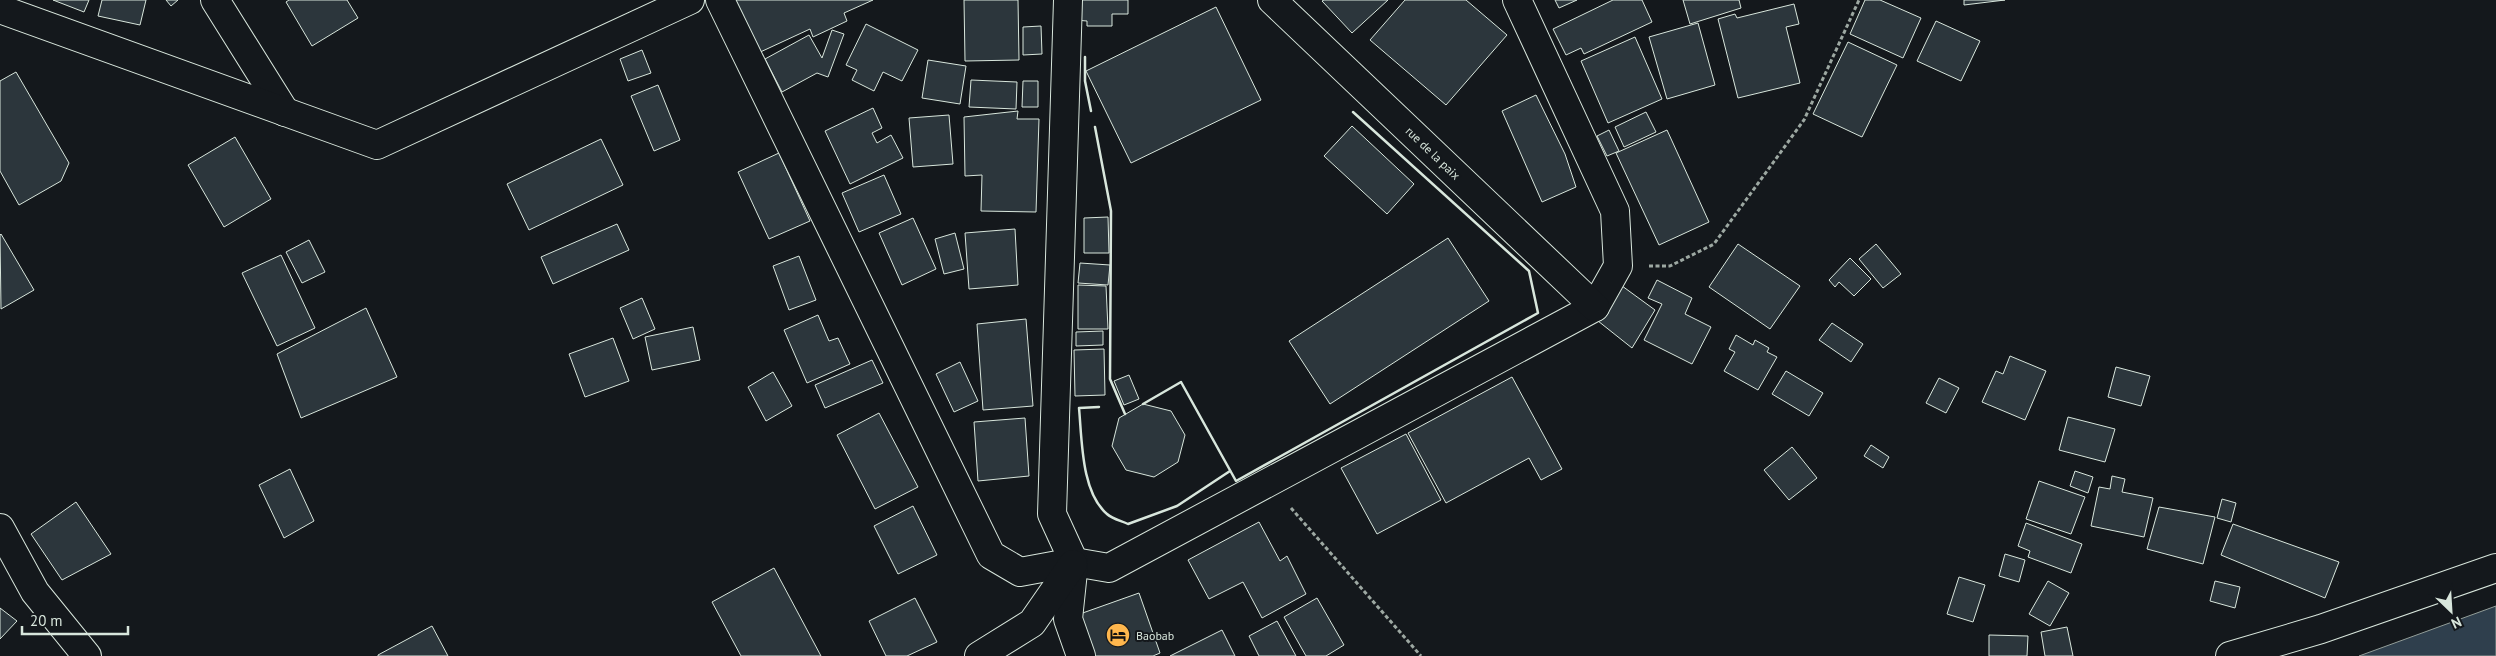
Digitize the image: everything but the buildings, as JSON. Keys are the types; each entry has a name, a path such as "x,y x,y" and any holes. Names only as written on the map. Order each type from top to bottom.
{"street":[{"path":"215,0 285,112"},
{"path":"0,9 377,145 690,0"},
{"path":"720,0 991,555 1020,572 1074,562 1109,568 1595,307 1618,266 1614,211 1517,0"},
{"path":"1068,0 1052,514 1074,562 1068,619 1081,656"},
{"name":"rue de la paix","path":"1272,0 1595,307"},
{"path":"0,528 35,592 87,656"},
{"path":"979,656 1032,623 1074,562"},
{"path":"2230,656 2321,629 2496,568"}],"path":[{"path":"1618,266 1670,266 1714,244 1804,120 1859,0"},
{"path":"1269,483 1421,656"}],"water":[{"path":"2496,606 2496,656 2359,656"}],"wall":[{"path":"1085,57 1085,81 1091,111"},
{"path":"1143,404 1181,382 1236,481 1538,313 1529,271 1353,112"},
{"path":"1095,127 1111,211 1110,379 1125,414"},
{"path":"1099,407 1079,408 1082,449 1092,493 1098,504 1112,517 1128,524 1177,506 1230,471"}],"place":[{"name":"Baobab","path":"1118,635"}]}
